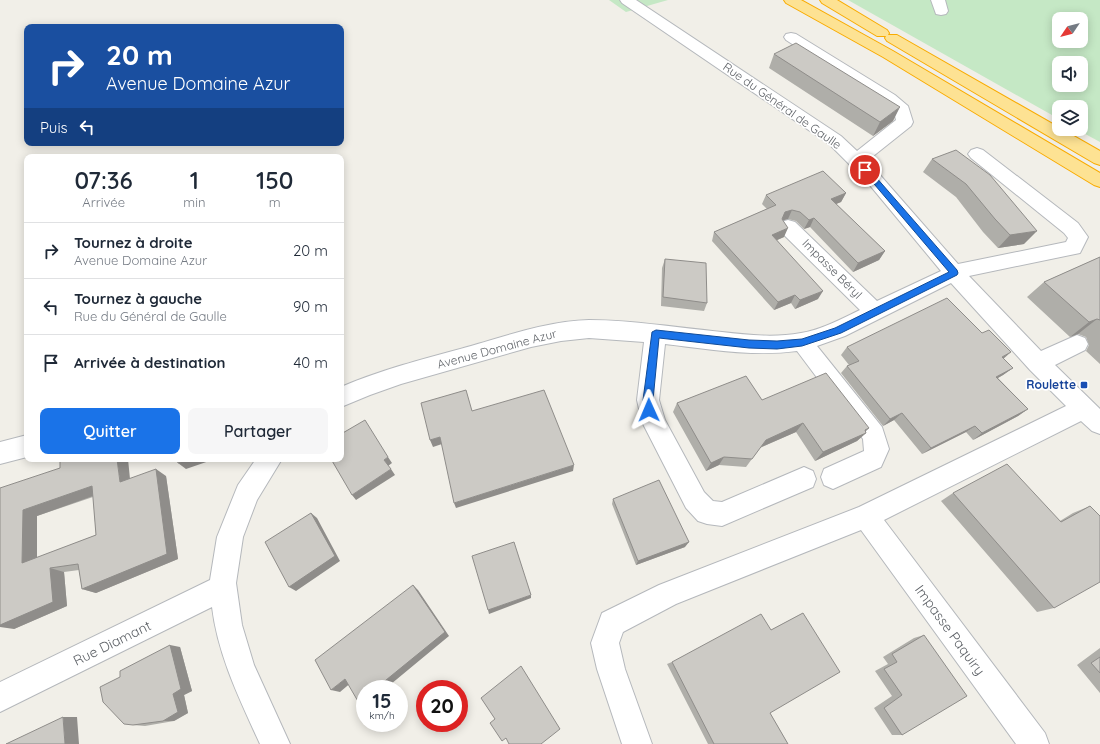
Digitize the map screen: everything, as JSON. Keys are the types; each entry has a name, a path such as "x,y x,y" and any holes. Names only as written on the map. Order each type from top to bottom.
{"highway":[{"path":"791,0 888,54 1100,180"},
{"path":"820,0 882,33"},
{"path":"827,0 1100,159"}],"street":[{"name":"Rue du Général de Gaulle","path":"627,0 835,140 857,160 954,273 1038,363 1092,416"},
{"path":"791,37 889,99 902,110 905,122 857,160"},
{"name":"Avenue Domaine Azur","path":"344,396 364,387 401,375 531,338 554,333 589,329 656,334 749,344 777,345 802,342 838,330 965,269 1073,248 1078,238 1071,228 977,154"},
{"name":"Impasse Béryl","path":"788,226 875,312"},
{"path":"656,334 648,400 649,410 695,500 707,512 722,514 804,479"},
{"path":"802,342 874,435 877,449 873,459 833,477"},
{"path":"1038,363 1077,344"},
{"path":"637,744 610,669 605,643 612,622 668,594 866,516 1092,416"},
{"path":"0,453 24,447"},
{"path":"268,462 247,492 230,537 223,588 228,625 241,668 275,744"},
{"name":"Impasse Paquiry","path":"866,516 1034,744"},
{"name":"Rue Diamant","path":"0,697 223,588"}],"green space":[{"path":"609,0 668,0 626,12"},
{"path":"848,0 1100,0 1100,142 1088,136 1088,100 1052,100 1052,115"}],"building":[{"path":"796,43 900,107 880,122 774,54"},
{"path":"956,150 990,175 1037,231 1010,235 966,184 932,159"},
{"path":"823,171 846,193 831,199 885,251 858,263 814,218 809,220 800,212 792,210 785,212 782,219 788,228 772,235 823,291 800,300 795,295 778,302 714,232 776,205 766,195"},
{"path":"1100,257 1100,320 1097,319 1089,322 1044,282"},
{"path":"665,259 706,263 707,303 663,297"},
{"path":"947,298 982,333 989,330 1011,352 1002,357 1013,368 996,377 1028,409 982,433 975,426 931,448 902,413 890,419 847,366 859,361 847,347"},
{"path":"826,373 869,428 865,430 866,433 823,452 803,423 766,440 752,459 724,457 711,463 677,403 746,376 762,400"},
{"path":"466,390 472,411 544,390 574,465 454,503 440,437 430,440 421,403"},
{"path":"365,420 388,457 384,460 391,469 352,495 333,462 344,462 344,432"},
{"path":"60,462 117,462 120,482 156,469 167,554 82,589 78,564 50,568 53,602 0,625 0,488 60,468","holes":["92,486 96,535 22,563 23,510"]},
{"path":"1007,464 1061,522 1090,506 1100,516 1100,582 1054,608 953,493"},
{"path":"659,480 689,542 638,561 613,499"},
{"path":"311,513 335,556 289,587 265,542"},
{"path":"514,542 531,595 488,610 472,556"},
{"path":"413,585 445,632 386,680 356,680 356,698 345,679 331,690 315,660"},
{"path":"803,613 840,672 770,713 788,744 714,744 672,662 761,614 771,630"},
{"path":"924,635 967,696 902,735 884,708 902,695 884,669 897,662 892,654"},
{"path":"170,645 181,689 173,694 178,712 163,721 133,725 124,724 103,702 100,687 120,677 120,671"},
{"path":"1100,657 1100,673 1091,663"},
{"path":"521,666 560,729 541,744 509,744 506,738 502,741 490,723 495,719 481,698"},
{"path":"63,717 65,744 6,744"}],"place":[{"name":"Roulette","path":"1084,385"}],"route":[{"path":"649,410 648,400 656,334 749,344 777,345 802,342 838,330 954,273 865,170"}]}
